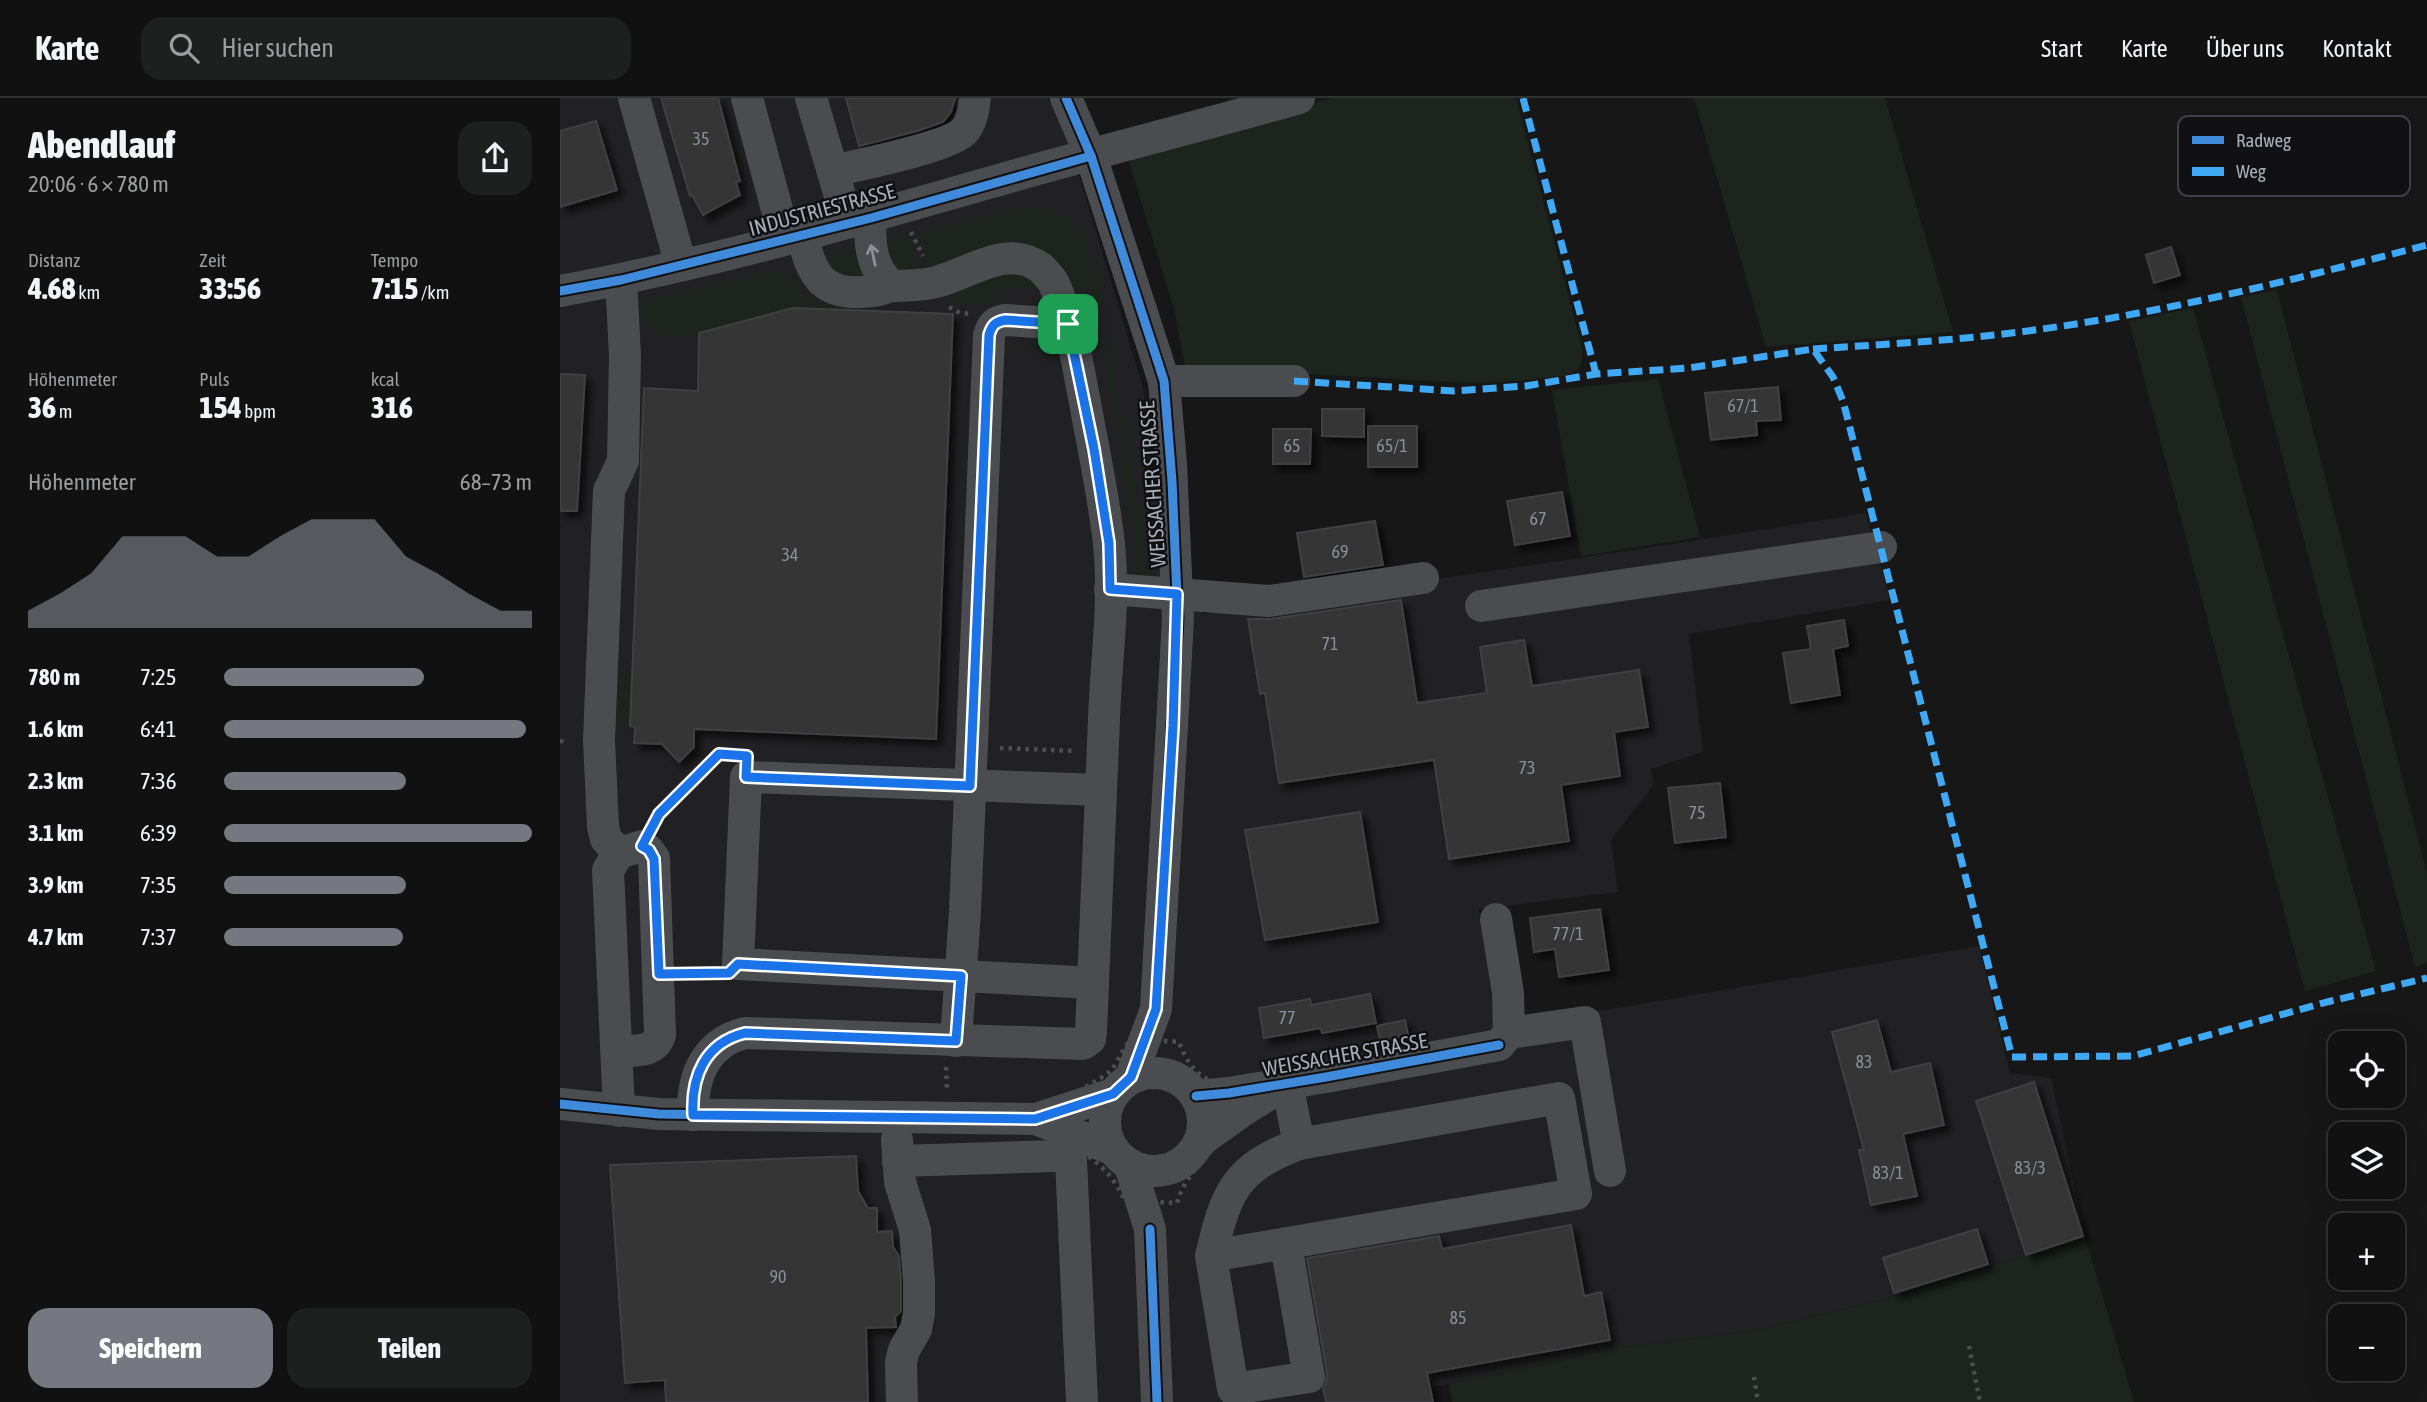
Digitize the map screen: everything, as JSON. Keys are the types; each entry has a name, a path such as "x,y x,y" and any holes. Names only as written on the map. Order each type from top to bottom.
{"street":[{"path":"634,98 681,265"},
{"path":"693,1115 692,1097 708,1054 730,1037 745,1033 1083,1044 1090,1039 1110,589 1109,543 1094,449 1068,324 1054,284 1034,263 1007,257 989,261 935,283 892,286 864,292 830,287 815,276 794,236 747,98"},
{"path":"811,98 833,172 870,240 876,268 892,286"},
{"path":"833,172 943,143 964,131 973,111 975,98"},
{"name":"WEISSACHER STRASSE","path":"1066,98 1091,156 1164,381 1172,481 1177,594 1174,712 1156,1040 1106,1107 1104,1121 1106,1135 1151,1211 1157,1402"},
{"name":"INDUSTRIESTRASSE","path":"560,291 621,280 860,220 1299,98"},
{"path":"617,1051 651,1049 657,1044 660,1035 654,859 649,850 630,850 606,839 603,827 599,740 609,491 623,461 625,355 621,280"},
{"path":"956,1041 972,747 989,335 991,327 1005,320 1068,324"},
{"path":"1164,381 1294,381"},
{"path":"1481,606 1881,547"},
{"path":"1110,589 1269,601 1423,578"},
{"path":"1093,982 738,964 746,777 1101,790"},
{"path":"619,1111 608,870 630,850"},
{"path":"1496,919 1508,993 1504,1039"},
{"name":"WEISSACHER STRASSE","path":"1209,1096 1287,1083 1585,1022 1609,1171"},
{"name":"WEISSACHER STRASSE","path":"1156,1040 1209,1096"},
{"path":"1074,1120 1122,1085 1155,1072 1168,1074 1209,1096"},
{"path":"1287,1083 1298,1144"},
{"name":"WEISSACHER STRASSE","path":"1151,1211 1177,1166 1190,1156 1199,1142 1209,1096"},
{"path":"1211,1256 1576,1194 1559,1097 1298,1144 1269,1155 1248,1170 1228,1197 1211,1256 1233,1389 1309,1377 1286,1244"},
{"path":"560,1104 619,1111 693,1115 1074,1120 1121,1157 1146,1171 1162,1171 1177,1166"},
{"path":"897,1118 900,1182 915,1230 919,1281 916,1329 904,1350 901,1362 902,1402"},
{"path":"898,1161 1055,1156 1066,1156 1071,1160 1082,1402"}],"path":[{"path":"560,741 567,742"},
{"path":"972,747 1102,752"},
{"path":"630,850 659,814 719,754 747,756 746,777"},
{"path":"659,974 729,973 738,964"},
{"path":"1130,1038 1179,1042 1185,1059 1207,1079 1225,1084 1209,1096 1238,1124 1194,1172 1181,1191 1177,1203 1151,1211 1125,1201 1119,1187 1103,1167 1073,1147 1074,1120 1082,1089 1112,1070 1130,1038"},
{"path":"1969,1346 1980,1402"},
{"path":"1754,1377 1758,1402"}],"shaded area":[{"path":"560,98 1048,98 1071,149 1143,388 1159,532 1161,587 1204,614 1866,513 1890,600 1689,634 1703,752 1651,769 1654,784 1611,840 1618,892 1479,909 1496,1025 1618,1008 1979,946 2010,1073 2051,1078 2085,1237 1890,1298 1753,1331 1624,1347 1352,1402 560,1402"},
{"path":"1332,98 1516,98 1581,345 1582,358 1576,370 1558,377 1475,382 1294,374 1187,377 1174,309 1129,162 1136,151"},
{"path":"1694,98 1885,98 1953,332 1766,347"},
{"path":"1036,209 1059,214 1069,221 1077,230 1090,257 1101,302 1125,436 1146,584 1120,571 1137,568 1110,379 1089,286 1072,290 1063,273 934,270 915,234 992,215"},
{"path":"905,234 924,271 896,271 881,242"},
{"path":"860,248 867,278 842,275 829,265 827,258"},
{"path":"779,270 792,279 802,299 849,302 849,310 790,308 729,326 678,335 658,333 645,324 641,306 646,302"},
{"path":"1002,271 1020,272 1046,290 1046,307 1039,307 1039,289 997,289 996,305 951,303 947,293"},
{"path":"2277,290 2427,874 2427,963 2415,967 2241,297"},
{"path":"2193,308 2376,971 2305,991 2129,321"},
{"path":"1658,379 1700,537 1581,556 1552,390"},
{"path":"616,671 632,672 630,726 613,726"},
{"path":"2085,1237 2134,1402 1452,1402 1449,1384 1624,1347 1753,1331 1890,1298"}],"building":[{"path":"661,98 718,98 740,181 736,182 740,195 703,215 692,195 690,196"},
{"path":"846,98 955,98 951,112 943,122 859,146"},
{"path":"596,121 617,190 560,207 560,131"},
{"path":"2171,247 2180,275 2154,283 2146,255"},
{"path":"793,308 953,314 936,739 694,729 694,747 679,762 662,744 634,743 635,727 630,726 644,388 698,391 699,333"},
{"path":"560,374 585,375 577,511 560,511"},
{"path":"1778,387 1781,420 1756,421 1757,435 1711,440 1705,393"},
{"path":"1322,409 1364,409 1364,437 1322,436"},
{"path":"1368,426 1417,426 1417,467 1368,467"},
{"path":"1273,429 1311,429 1310,464 1273,464"},
{"path":"1562,492 1570,536 1515,545 1507,501"},
{"path":"1375,521 1383,565 1304,577 1297,533"},
{"path":"1401,600 1417,703 1487,693 1480,647 1524,640 1532,686 1639,670 1648,727 1614,732 1620,776 1561,785 1569,841 1449,859 1434,760 1279,783 1265,693 1260,694 1248,619 1271,619"},
{"path":"1844,620 1848,646 1833,649 1840,695 1791,703 1783,653 1811,649 1807,626"},
{"path":"1720,783 1726,837 1675,843 1668,788"},
{"path":"1360,812 1378,922 1265,940 1245,830"},
{"path":"1600,909 1609,970 1559,977 1555,949 1534,952 1530,918"},
{"path":"1370,994 1376,1023 1322,1033 1321,1028 1264,1038 1259,1008 1310,999 1311,1005"},
{"path":"1405,1020 1409,1040 1381,1045 1377,1026"},
{"path":"1877,1020 1891,1072 1930,1063 1944,1125 1903,1134 1917,1196 1871,1205 1859,1150 1864,1150 1832,1032"},
{"path":"2034,1082 2083,1236 2026,1255 1976,1101"},
{"path":"856,1156 858,1191 868,1208 877,1208 877,1232 892,1231 893,1247 899,1256 901,1282 901,1311 895,1317 896,1327 866,1328 868,1402 666,1402 665,1380 625,1383 610,1165"},
{"path":"1571,1225 1584,1296 1601,1292 1610,1340 1427,1373 1433,1402 1326,1402 1323,1388 1327,1374 1307,1258 1439,1236 1442,1249"},
{"path":"1977,1229 1988,1264 1894,1293 1883,1258"}],"marked path":[{"path":"1523,98 1596,374"},
{"path":"1813,349 1985,336 2091,322 2236,293 2427,245"},
{"path":"1294,381 1454,391 1526,386 1596,374 1689,368 1813,349 1833,377 1843,401 2012,1057 2133,1056 2327,1002 2427,978"}],"cycle path":[{"path":"1066,98 1091,156 1164,381 1172,481 1178,619 1156,1009"},
{"path":"560,291 621,280 871,218 1091,156"},
{"path":"1196,1096 1326,1077 1499,1045"},
{"path":"560,1104 659,1114 1036,1119 1113,1094"},
{"path":"1150,1229 1157,1402"}],"route":[{"path":"1005,320 1068,324 1094,449 1109,543 1110,589 1177,594 1173,726 1156,1009 1131,1077 1113,1094 1035,1119 693,1115 692,1097 703,1063 708,1054 730,1037 745,1033 956,1041 961,976 738,964 729,973 659,974 654,859 649,850 642,846 659,814 719,754 747,756 746,777 970,786 989,335 991,327 1005,320"}]}
